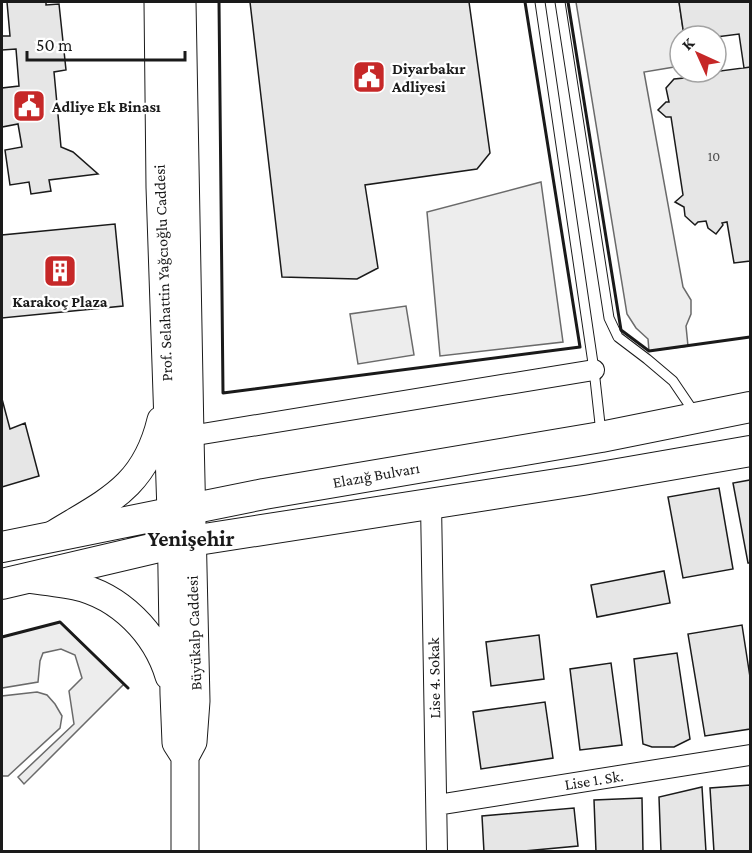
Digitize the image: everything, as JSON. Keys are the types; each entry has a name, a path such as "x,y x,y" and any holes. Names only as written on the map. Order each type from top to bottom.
{"main road":[{"name":"Elazığ Bulvarı","path":"2,547 182,510 601,437 750,407"},
{"path":"13,581 182,543 750,451"}],"street":[{"name":"Prof. Selahattin Yağcıoğlu Caddesi","path":"158,2 159,153 167,393 182,510"},
{"name":"Prof. Selahattin Yağcıoğlu Caddesi","path":"182,2 190,436 182,510"},
{"path":"190,436 594,369"},
{"path":"48,537 108,501 136,476 152,451 167,393"},
{"name":"Lise 4. Sokak","path":"431,504 437,852"},
{"name":"Büyükalp Caddesi","path":"182,510 174,694 176,743 185,757"},
{"name":"Büyükalp Caddesi","path":"182,543 196,701 193,742 185,757 185,852"},
{"path":"13,581 77,586 124,609 151,637 165,663 174,694"},
{"name":"Lise 1. Sk.","path":"437,805 750,755"}],"lane":[{"path":"540,2 594,369 601,437"},
{"path":"560,2 609,318 618,337 673,381 697,417"}],"shaded area":[{"path":"576,2 679,2 682,24 668,24 668,68 644,72 683,287 691,300 691,314 686,326 688,346 649,351 648,339 636,328 627,314"},
{"path":"541,182 563,342 440,356 427,212"},
{"path":"406,306 414,355 358,364 350,314"},
{"path":"60,622 124,684 24,784 18,777 74,724 69,691 82,678 75,655 61,649 43,653 38,682 2,688 2,637"},
{"path":"37,692 47,695 55,704 62,716 60,728 8,776 2,776 2,696"}],"building":[{"name":"Adliye Ek Binası","path":"7,2 59,4 66,70 54,72 61,147 73,152 98,174 49,180 51,191 31,194 29,182 10,185 5,150 22,147 18,124 2,127 2,88 19,86 16,49 2,50 2,36 10,36"},
{"name":"Diyarbakır Adliyesi","path":"250,2 469,2 490,153 477,169 365,185 378,268 357,279 282,277"},
{"path":"679,2 750,2 750,67 744,68 739,34 728,35 728,24 682,24"},
{"path":"750,67 750,261 734,263 727,222 722,223 723,225 716,234 708,228 706,221 695,225 685,216 684,207 675,202 683,195 671,117 666,117 658,110 669,102 666,88 670,84 728,84 728,70"},
{"name":"Karakoç Plaza","path":"115,224 123,306 2,318 2,235"},
{"path":"2,399 10,429 25,423 39,476 2,487"},
{"path":"750,480 750,563 748,563 733,483"},
{"path":"719,488 733,569 683,578 668,497"},
{"path":"664,571 670,603 597,617 591,585"},
{"path":"742,625 750,677 750,729 705,736 688,634"},
{"path":"539,635 544,679 491,686 486,642"},
{"path":"677,653 690,739 674,747 652,747 643,744 634,659"},
{"path":"611,663 622,745 580,750 570,669"},
{"path":"545,702 553,758 481,769 473,712"},
{"path":"750,785 750,852 714,852 710,788"},
{"path":"702,787 706,852 661,852 659,797"},
{"path":"642,798 643,852 596,852 594,800"},
{"path":"574,808 578,846 513,852 484,852 482,816"}],"wall":[{"path":"219,2 223,393 580,347 525,2"},
{"path":"568,2 621,330 649,351 750,337"},
{"path":"2,637 60,622 128,688"}],"place":[{"name":"Diyarbakır Adliyesi","path":"369,77"},
{"name":"Adliye Ek Binası","path":"29,106"},
{"name":"Karakoç Plaza","path":"60,271"}],"district":[{"name":"Yenişehir","path":"191,538"}]}
